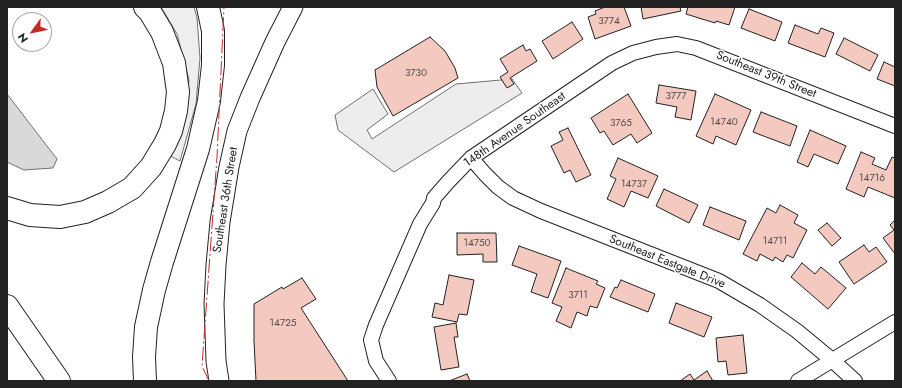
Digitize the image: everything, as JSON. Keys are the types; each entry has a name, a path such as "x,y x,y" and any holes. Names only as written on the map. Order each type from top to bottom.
{"highway":[{"path":"7,208 30,215 60,217 85,212 108,202 132,188 151,167 171,131 176,111 178,92 174,63 162,32 150,12 145,7"},
{"path":"145,381 144,357 146,327 154,290 198,149 209,101 213,65 213,31 208,7"},
{"path":"7,306 59,381"}],"main road":[{"name":"Southeast 36th Street","path":"219,381 216,361 214,304 220,222 228,167 237,131 250,98 275,42 294,7"}],"street":[{"name":"Southeast 39th Street","path":"633,53 656,47 677,44 696,48 895,126"},
{"name":"148th Avenue Southeast","path":"389,381 376,361 371,340 376,325 420,224 433,203 434,198 471,158 612,63 633,53"},
{"name":"Southeast Eastgate Drive","path":"471,158 498,187 513,198 541,211 719,281 760,305 797,331 855,381"},
{"path":"798,381 895,322"}],"shaded area":[{"path":"161,7 194,7 197,18 200,58 196,104 180,161 169,155 185,116 189,80 177,34"},
{"path":"512,79 522,93 394,172 338,130 335,115 373,89 388,114 367,130 372,139 456,84"},
{"path":"7,94 57,159 53,168 24,170 7,162"}],"building":[{"path":"605,7 624,7 631,26 595,39 588,17 596,14 595,11"},
{"path":"641,7 680,7 681,11 643,19"},
{"path":"688,7 735,7 729,25 716,21 715,23 686,14"},
{"path":"749,9 782,22 775,41 741,28"},
{"path":"572,22 583,39 553,59 542,41"},
{"path":"795,25 818,34 821,28 834,33 825,57 788,43"},
{"path":"430,37 445,51 455,68 458,78 393,116 377,87 375,70"},
{"path":"844,38 878,55 870,71 836,54"},
{"path":"523,45 526,51 530,49 537,61 510,78 514,84 507,88 500,77 508,72 500,59"},
{"path":"884,62 895,67 895,86 877,79"},
{"path":"659,85 696,91 691,120 675,117 677,107 656,103"},
{"path":"628,94 652,133 637,143 631,134 613,145 604,131 600,133 591,118"},
{"path":"715,94 751,110 736,145 716,136 713,144 696,136"},
{"path":"761,112 797,126 790,146 753,132"},
{"path":"568,128 591,175 576,182 570,170 564,173 551,146 563,140 559,132"},
{"path":"810,130 846,146 838,164 814,154 808,167 797,162"},
{"path":"861,152 875,158 872,164 886,170 892,157 895,158 895,198 868,187 864,197 846,189"},
{"path":"618,158 658,176 648,198 631,191 624,207 607,199 616,179 610,176"},
{"path":"664,189 698,205 689,223 656,206"},
{"path":"780,205 798,215 794,223 807,230 793,258 787,255 783,262 775,257 773,261 760,254 757,261 743,254 767,208 776,213"},
{"path":"710,207 746,221 739,240 703,225"},
{"path":"895,220 895,254 883,238 894,230 890,225"},
{"path":"827,223 841,238 832,246 818,230"},
{"path":"457,233 496,233 497,262 483,262 483,254 457,255"},
{"path":"864,245 869,252 876,247 887,262 854,284 839,262"},
{"path":"519,246 561,261 548,298 531,292 537,274 512,265"},
{"path":"802,263 815,274 821,267 846,288 828,309 791,277"},
{"path":"566,268 598,281 596,284 605,288 597,308 590,306 587,316 577,312 571,328 556,321 562,307 552,303"},
{"path":"449,275 474,280 467,315 459,314 457,322 432,317 435,303 443,305"},
{"path":"302,278 316,299 301,308 348,381 256,381 254,304 282,287 283,289"},
{"path":"621,280 655,294 648,312 610,297 615,287 617,288"},
{"path":"676,303 712,317 704,337 669,323"},
{"path":"456,323 458,337 454,337 459,367 441,370 434,327"},
{"path":"743,335 747,373 728,375 726,361 718,362 716,338"},
{"path":"707,371 713,381 680,381 690,374 694,380"},
{"path":"467,374 470,381 449,381"}],"power":[{"path":"209,381 202,366 217,157 224,7"}]}
